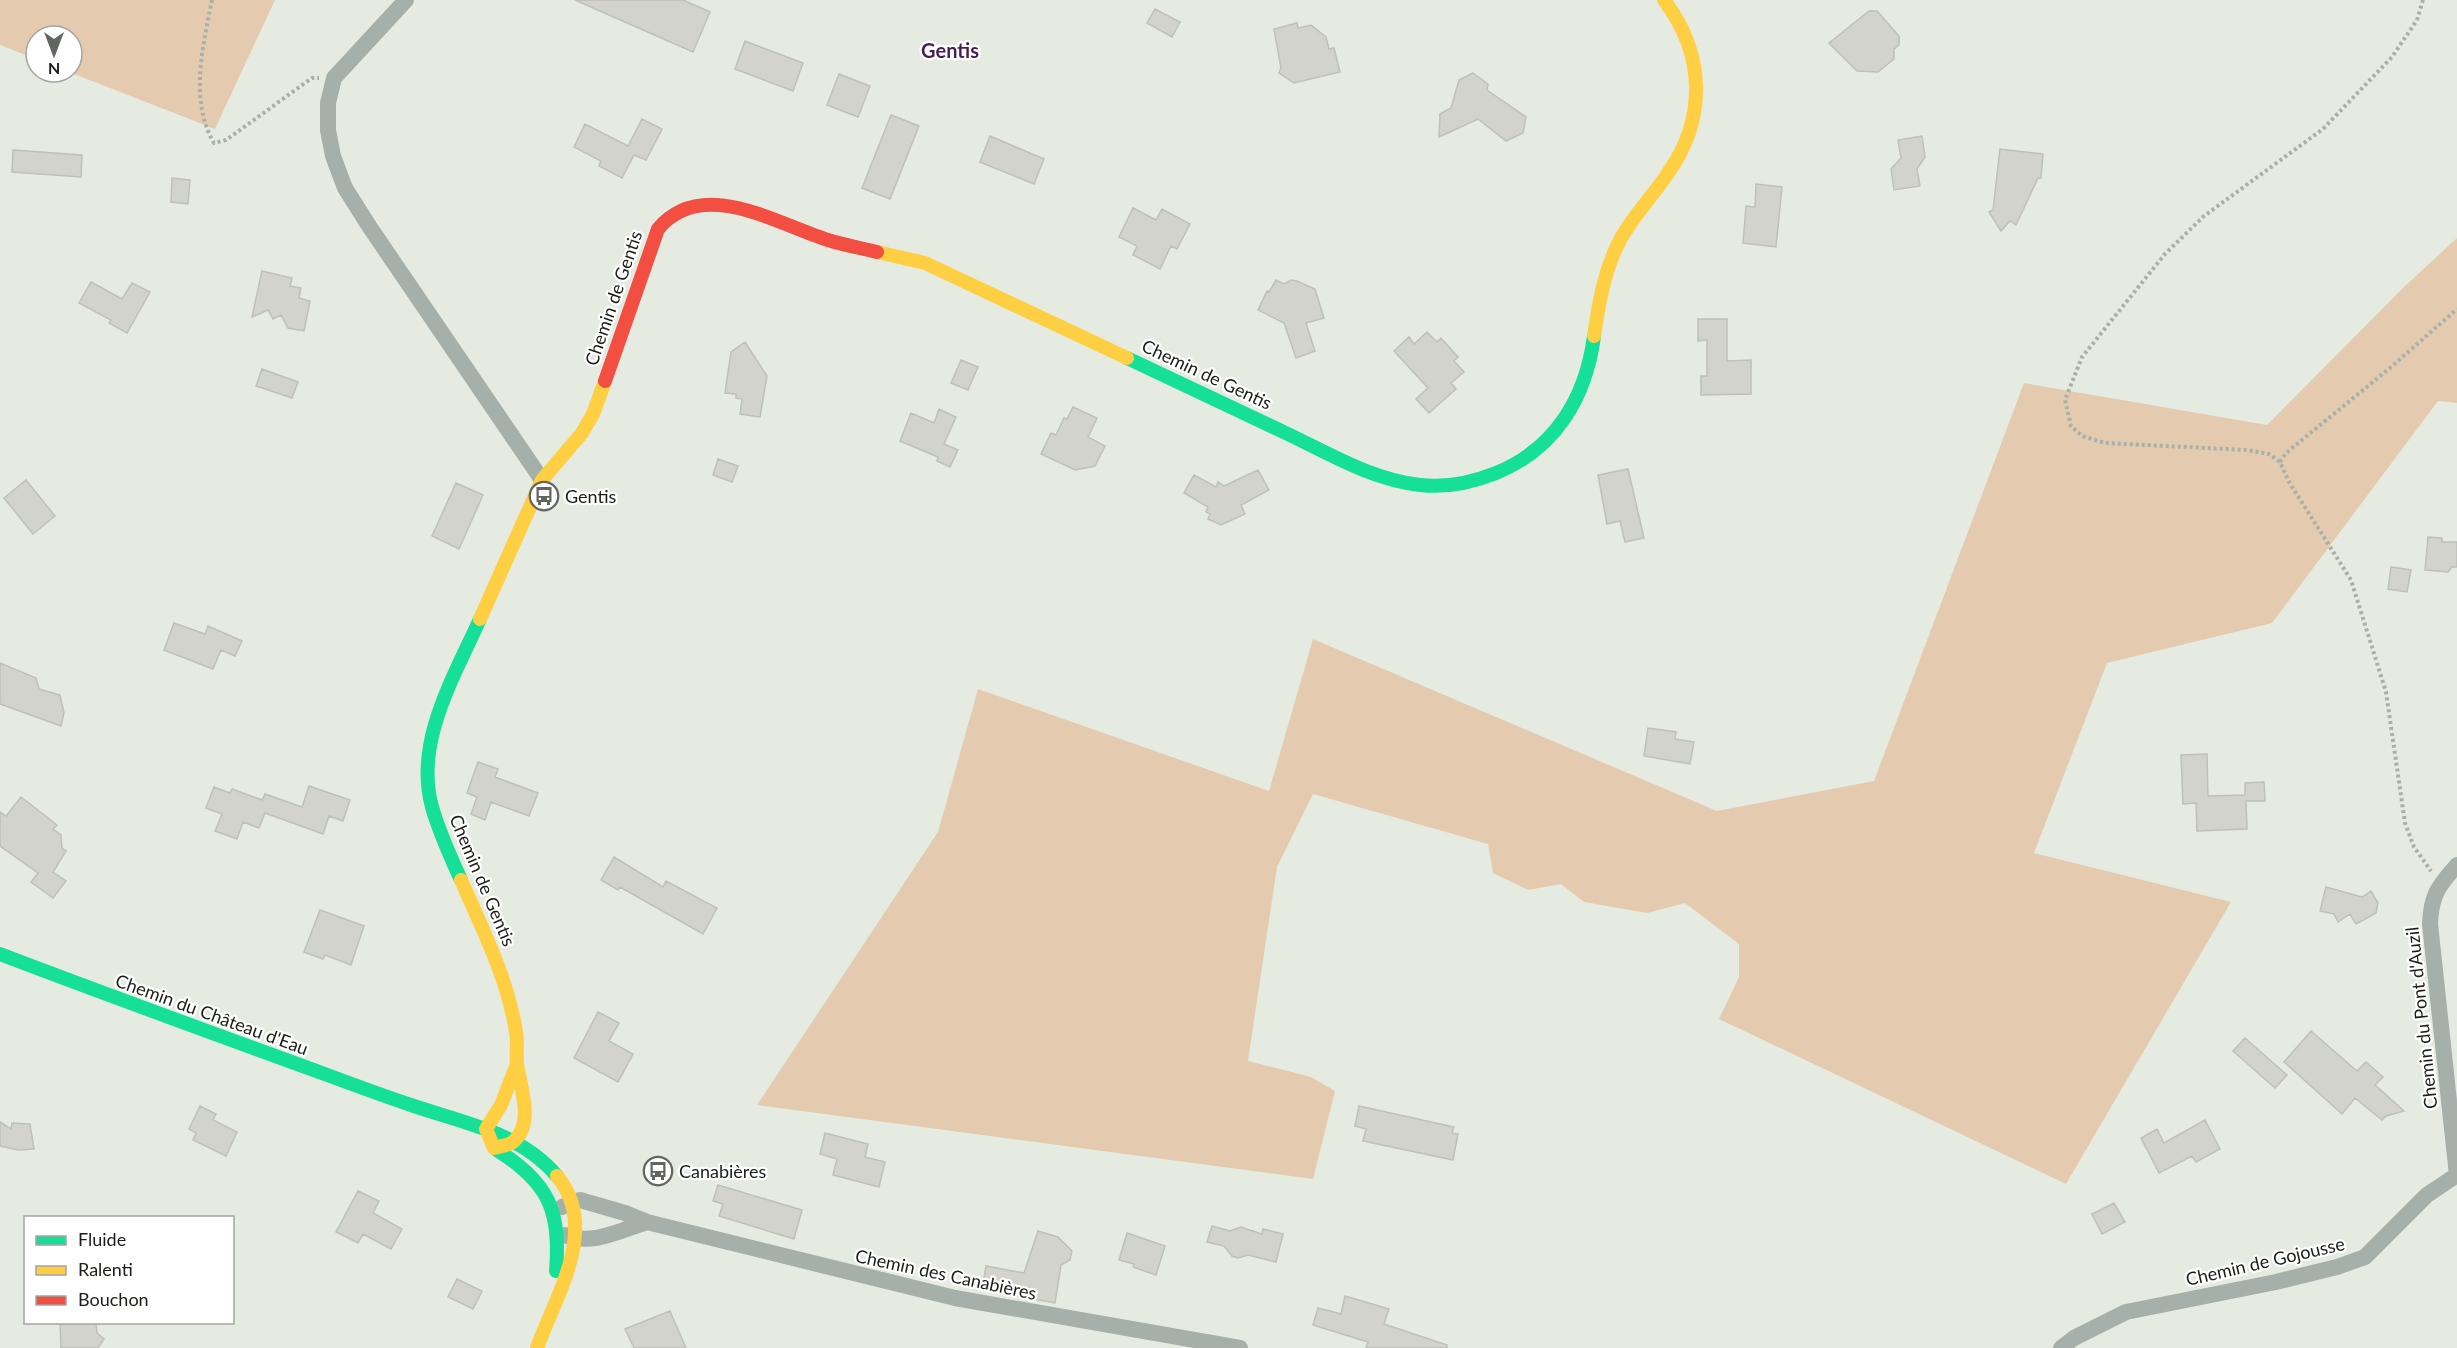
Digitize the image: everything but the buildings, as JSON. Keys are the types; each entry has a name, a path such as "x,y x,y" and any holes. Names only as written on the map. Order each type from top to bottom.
{"street":[{"path":"406,0 334,78 328,103 328,130 333,156 345,188 443,337 542,480"},
{"name":"Chemin de Gentis","path":"514,1142 520,1134 525,1102 517,1064 516,1032 490,946 442,838 431,805 427,771 429,745 438,714 542,480 582,433 593,414 658,229 668,217 699,205 718,204 743,210 830,241 926,263 1359,468 1392,480 1421,486 1453,485 1484,479 1512,465 1545,443 1568,415 1583,386 1597,304 1609,262 1627,230 1684,151 1696,115 1697,85 1693,58 1681,28 1664,0"},
{"name":"Chemin du Pont d'Auzil","path":"2457,865 2440,883 2430,904 2430,924 2457,1175"},
{"name":"Chemin du Château d'Eau","path":"0,954 413,1106 452,1115 514,1142 545,1162 557,1174 572,1203 576,1231"},
{"name":"Chemin de Gentis","path":"486,1129 501,1105 517,1064"},
{"name":"Chemin du Château d'Eau","path":"413,1106 494,1148 529,1173 543,1192 556,1224"},
{"path":"486,1129 494,1148 514,1142"},
{"name":"Chemin de Gojousse","path":"2061,1348 2074,1338 2126,1312 2276,1282 2337,1267 2365,1257 2427,1195 2457,1175"},
{"name":"Chemin des Canabières","path":"572,1203 580,1200 594,1203 647,1222 955,1298 1157,1341 1240,1348"},
{"path":"539,1343 556,1272 556,1224 562,1207 572,1203"},
{"path":"556,1224 576,1231 603,1236 647,1222"},
{"path":"539,1343 557,1302 576,1231"}],"path":[{"path":"212,0 204,38 199,99 207,131 214,143 226,140 312,78 334,78"},
{"path":"2423,0 2417,20 2392,57 2323,129 2204,216 2165,254 2082,357 2065,400 2071,426 2082,436 2097,441 2247,450 2269,454 2280,462 2289,482 2351,580 2386,692 2405,823 2414,847 2440,883"},
{"path":"2280,462 2286,453 2390,368 2457,309"}],"shaded area":[{"path":"0,0 275,0 215,129 84,78 84,24 24,24 24,54 0,45"},
{"path":"2457,238 2457,403 2438,401 2272,623 2107,663 2034,853 2231,902 2066,1184 1719,1019 1739,977 1739,944 1685,903 1647,913 1584,902 1561,884 1528,890 1493,873 1488,844 1313,794 1277,867 1248,1061 1311,1077 1335,1091 1313,1179 757,1105 938,832 978,689 1269,791 1313,639 1717,811 1874,781 2024,383 2267,425 2404,287"}],"traffic: fast":[{"path":"1127,358 1370,473 1403,482 1439,486 1477,480 1496,473 1517,463 1551,435 1564,419 1584,380 1594,336"},
{"path":"461,880 441,835 432,807 428,783 428,758 432,734 440,710 480,619"},
{"path":"0,954 370,1091 490,1131 526,1149 557,1176"},
{"path":"497,1150 529,1174 548,1200 556,1231 556,1271"}],"traffic: slow":[{"path":"1594,336 1603,287 1614,252 1625,231 1681,152 1690,130 1695,108 1694,64 1678,21 1664,0"},
{"path":"877,252 925,263 1127,358"},
{"path":"480,619 542,480 582,433 593,414 605,381"},
{"path":"461,880 501,973 517,1036 517,1064 524,1104 524,1124 513,1142 494,1148 486,1129 501,1105 517,1064"},
{"path":"537,1348 563,1284 575,1239 575,1217 569,1196 557,1176"}],"traffic: jam":[{"path":"605,381 658,229 676,214 696,206 718,205 740,209 828,240 877,252"}],"place":[{"name":"Gentis","path":"544,496"},
{"name":"Canabières","path":"658,1171"}],"district":[{"name":"Gentis","path":"950,50"}]}
